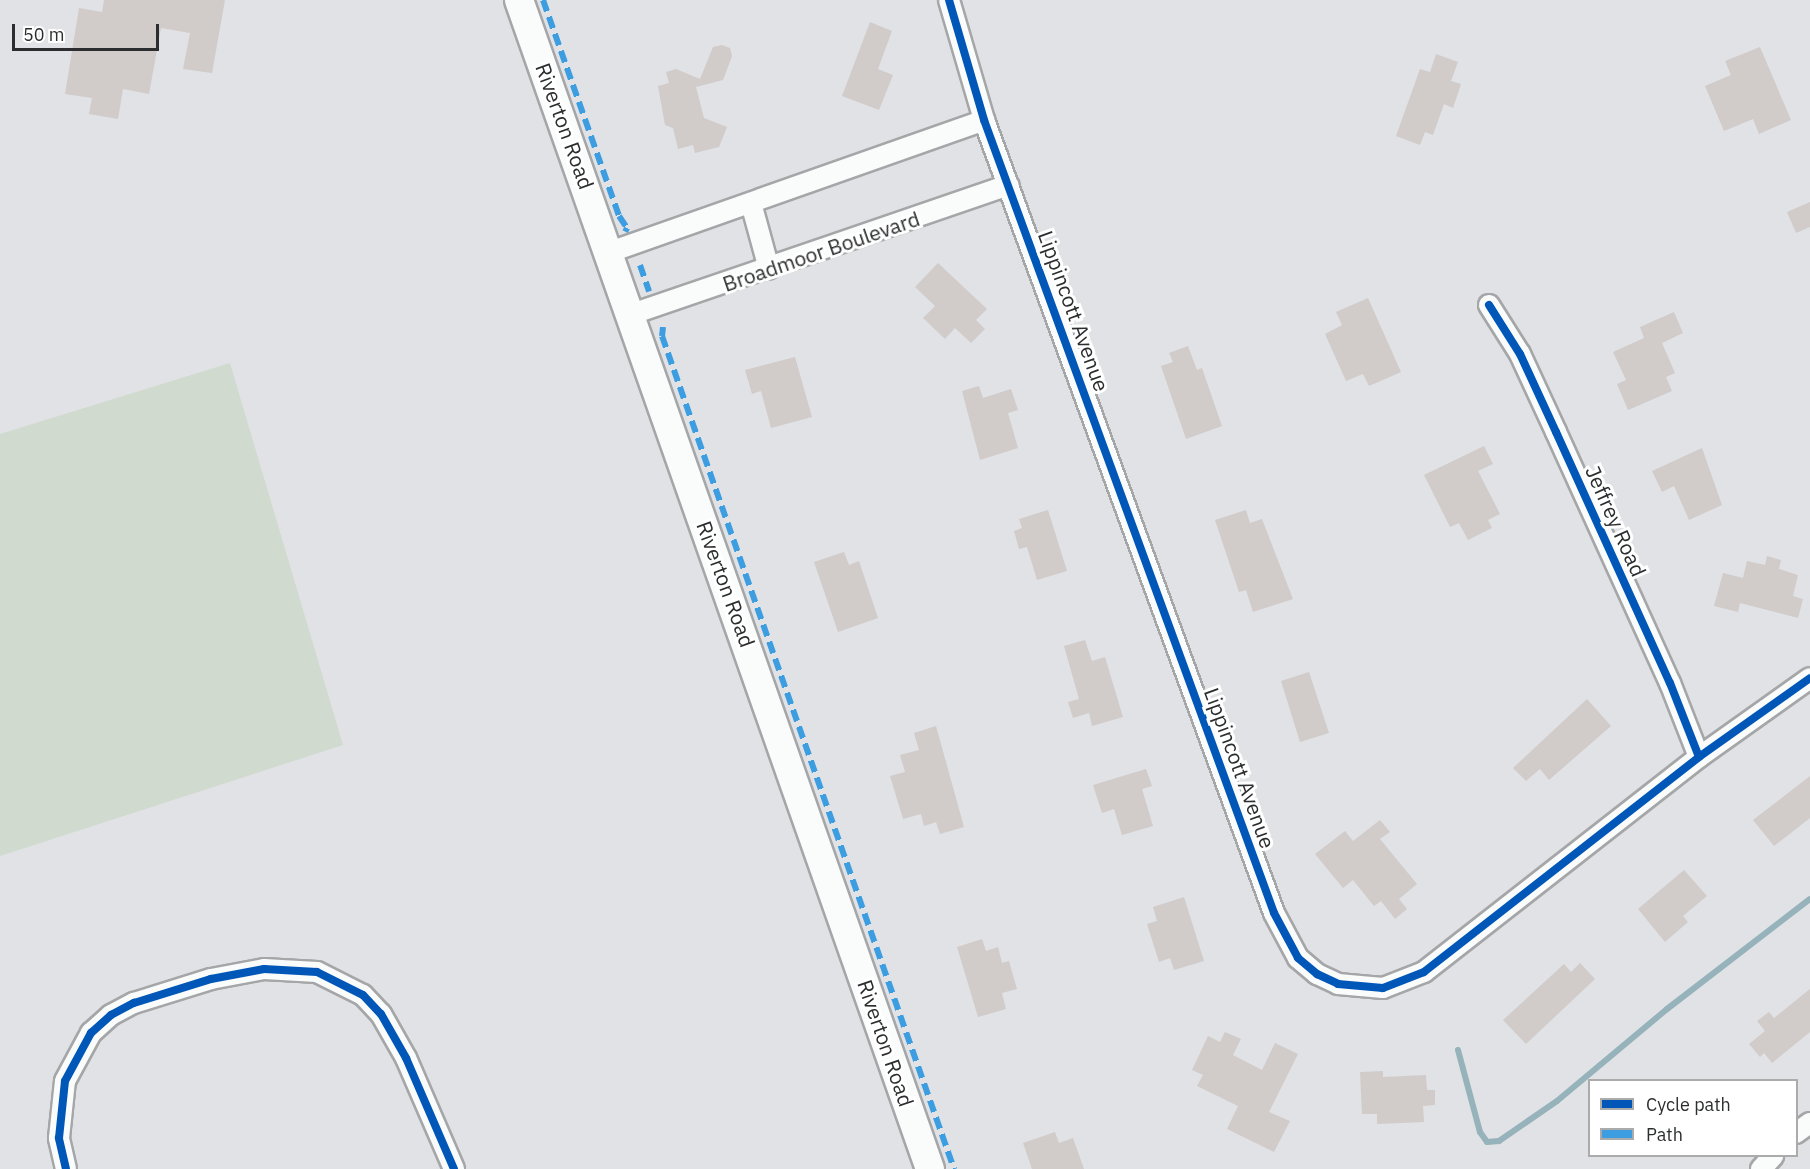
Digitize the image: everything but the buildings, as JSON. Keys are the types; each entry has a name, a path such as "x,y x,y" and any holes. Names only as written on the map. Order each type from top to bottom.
{"main road":[{"name":"Riverton Road","path":"519,0 632,314 930,1169"}],"street":[{"name":"Lippincott Avenue","path":"949,0 984,120 1274,913 1298,958 1317,974 1338,984 1383,988 1424,972 1699,757 1810,678"},
{"path":"610,252 984,120"},
{"name":"Broadmoor Boulevard","path":"632,314 1009,185"},
{"path":"751,202 769,269"},
{"name":"Jeffrey Road","path":"1489,305 1520,354 1552,422 1670,683 1699,757"},
{"path":"66,1169 59,1138 65,1082 91,1033 111,1015 134,1003 211,978 264,969 317,972 369,1001 406,1058 454,1169"},
{"path":"1798,1132 1810,1123"},
{"path":"1761,1169 1771,1157"}],"shaded area":[{"path":"230,363 343,745 0,856 0,434"}],"waterway":[{"path":"1458,1050 1480,1132 1487,1142 1499,1141 1557,1101 1667,1009 1810,899"}],"marked path":[{"path":"543,0 619,216 627,228 625,232"},
{"path":"640,265 649,291"},
{"path":"663,327 662,336 954,1169"}],"cycle path":[{"path":"949,0 984,120 1274,913 1298,958 1317,974 1338,984 1383,988 1424,972 1699,757 1810,678"},
{"path":"1489,305 1520,354 1670,683 1699,757"},
{"path":"66,1169 59,1138 65,1081 91,1033 111,1015 134,1003 211,979 264,969 317,972 363,995 381,1014 406,1058 454,1169"}]}
